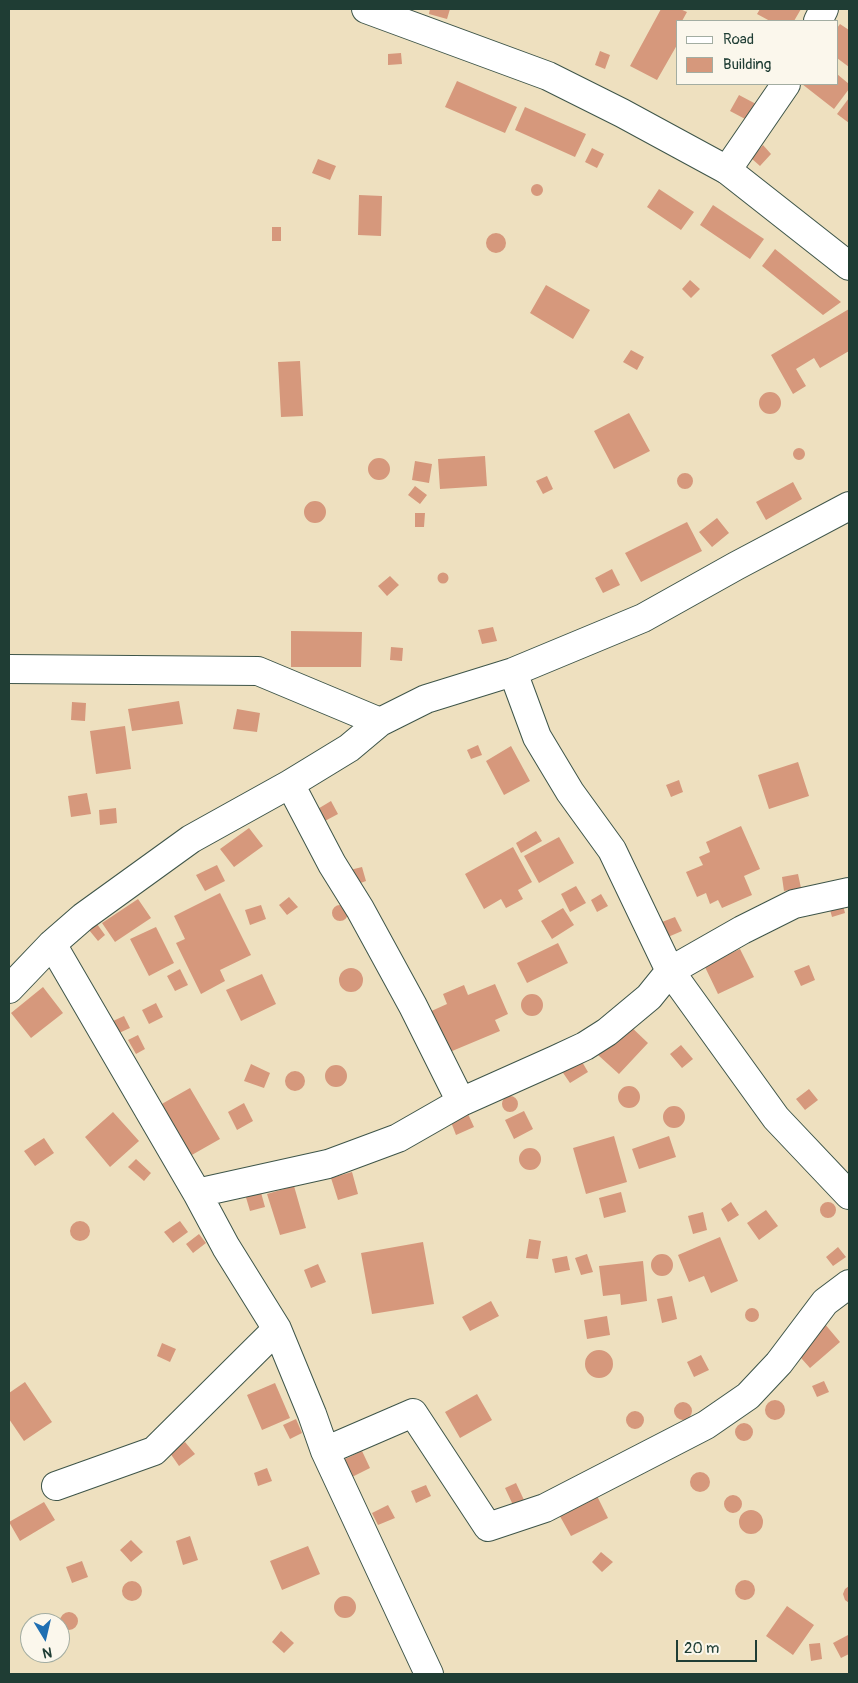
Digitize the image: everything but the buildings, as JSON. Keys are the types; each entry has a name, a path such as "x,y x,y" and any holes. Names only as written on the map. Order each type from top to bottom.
{"street":[{"path":"366,9 548,76 622,113 727,170 849,266"},
{"path":"727,170 785,85"},
{"path":"9,989 52,944 83,917 191,839 290,784 349,748 380,722 426,699 513,672 642,618 849,507"},
{"path":"9,669 258,671 380,722"},
{"path":"513,672 538,737 570,792 612,850 670,971 776,1118 849,1196"},
{"path":"290,784 332,864 360,909 413,1006 461,1102"},
{"path":"197,1193 328,1164 398,1138 461,1102 570,1053 607,1032 648,997 670,971 742,930 794,904 849,892"},
{"path":"52,944 197,1193 226,1247 276,1328 312,1414 325,1451 429,1674"},
{"path":"325,1451 413,1413 488,1527 545,1508 706,1425 748,1396 778,1364 825,1302 849,1284"},
{"path":"56,1486 154,1450 276,1328"}]}
